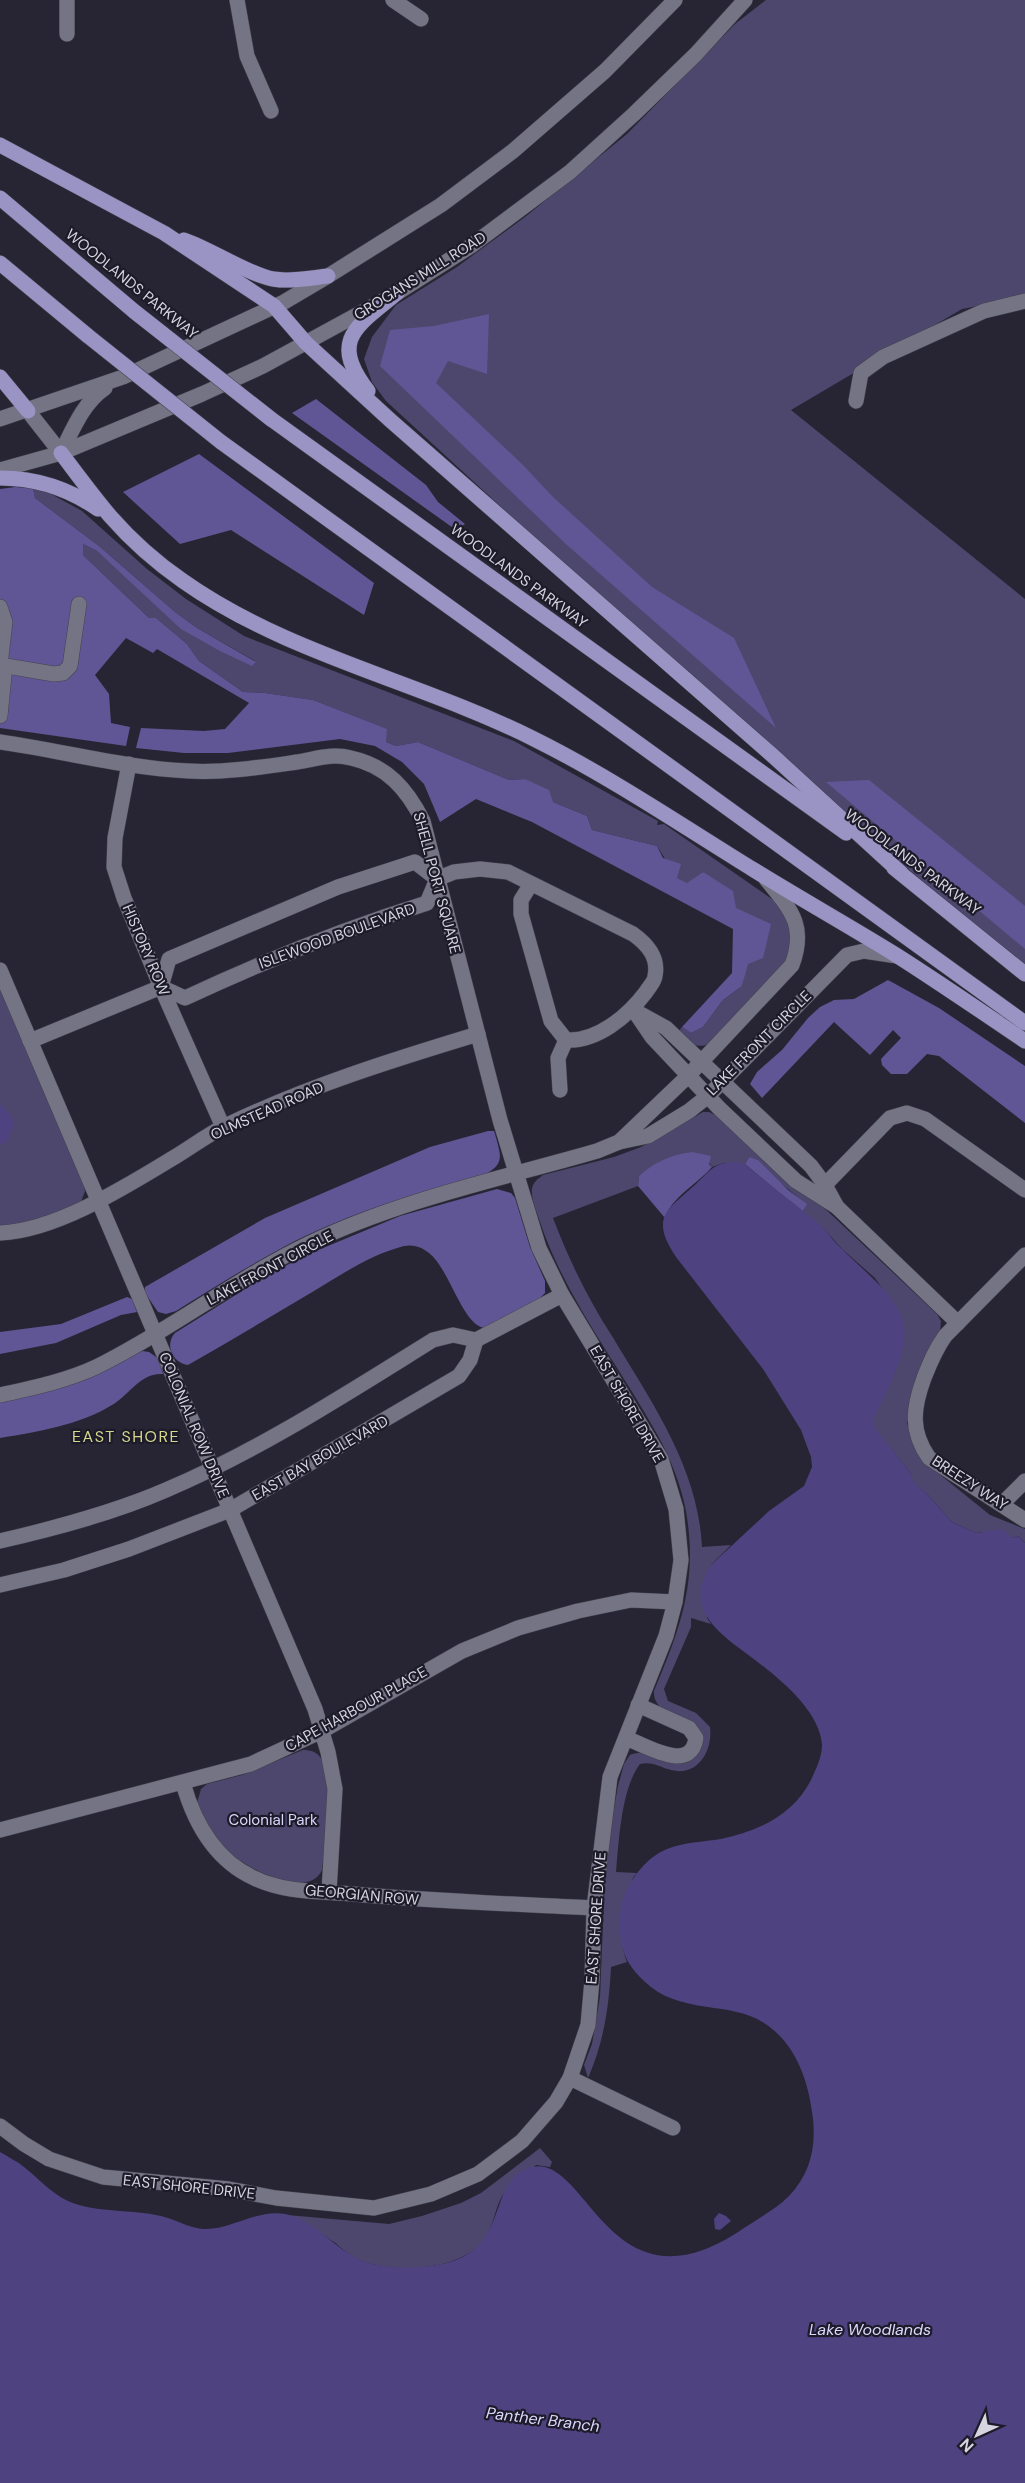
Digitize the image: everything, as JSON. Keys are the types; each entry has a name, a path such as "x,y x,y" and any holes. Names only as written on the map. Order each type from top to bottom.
{"main road":[{"path":"0,145 164,232 274,306 306,343 390,420 772,755 901,873"},
{"name":"WOODLANDS PARKWAY","path":"0,198 135,312 271,419 901,873 1025,974"},
{"path":"164,232 206,247 271,279 291,280 328,276"},
{"path":"0,263 221,442 1025,1023"},
{"path":"390,420 361,382 350,362 349,340 356,326 397,293"},
{"path":"0,377 28,411"},
{"path":"61,453 111,517 147,552 181,580 218,604 255,625 477,712 532,737 592,770 897,956 1025,1041"},
{"path":"0,478 16,478 46,484 77,494 111,517"}],"street":[{"path":"67,0 67,34"},
{"path":"237,0 247,56 271,111"},
{"path":"393,0 421,19"},
{"path":"0,419 123,377 274,306 328,276 441,205 513,150 605,71 675,0"},
{"name":"GROGANS MILL ROAD","path":"0,470 61,453 202,394 263,366 397,293 471,246 570,172 696,54 745,0"},
{"path":"856,401 861,373 883,357 984,311 1025,302"},
{"path":"28,411 61,453 78,419 93,396 123,377"},
{"path":"2,665 54,674 63,673 70,666 79,604"},
{"path":"0,607 5,622 0,716"},
{"name":"SHELL PORT SQUARE","path":"0,742 129,764 190,771 300,762 326,756 350,757 374,765 394,778 412,798 423,821 517,1174"},
{"name":"HISTORY ROW","path":"129,764 115,838 114,867 124,898 161,987 223,1127"},
{"path":"30,1041 161,987 170,959 338,886 415,862 437,879 454,872 480,869 508,872 633,934 646,944 655,959 656,978 633,1009 593,1036 576,1041 566,1040 550,1021 520,914 521,900 531,884"},
{"name":"LAKE FRONT CIRCLE","path":"619,1142 702,1062 792,965 797,952 798,924 792,912 764,877"},
{"name":"ISLEWOOD BOULEVARD","path":"161,987 185,998 262,962 356,925 427,903 437,879"},
{"name":"LAKE FRONT CIRCLE","path":"0,1395 51,1384 95,1367 268,1265 340,1230 406,1205 597,1151 619,1142 648,1136 689,1112 708,1096 847,955 864,951 897,956"},
{"name":"COLONIAL ROW DRIVE","path":"0,970 322,1731 334,1789 329,1892"},
{"path":"633,1009 666,1028 811,1166 820,1190 958,1323 1025,1255"},
{"path":"633,1009 652,1037 708,1096 796,1181 820,1190"},
{"name":"OLMSTEAD ROAD","path":"0,1233 45,1226 162,1165 223,1127 380,1063 478,1034"},
{"path":"560,1090 558,1058 566,1040"},
{"path":"820,1190 890,1118 908,1113 925,1119 1025,1190"},
{"name":"EAST SHORE DRIVE","path":"0,2127 24,2145 49,2159 103,2177 229,2189 276,2198 374,2208 431,2194 478,2174 522,2141 556,2102 570,2078 588,2025 594,1908 610,1777 666,1636 675,1602 681,1560 676,1509 661,1459 562,1295 539,1248 517,1174"},
{"path":"0,1541 50,1530 95,1516 141,1500 212,1469 300,1422 433,1340 453,1335 476,1340 562,1295"},
{"name":"BREEZY WAY","path":"958,1323 936,1348 914,1407 916,1432 920,1445 929,1458 940,1467 1025,1520"},
{"name":"EAST BAY BOULEVARD","path":"0,1585 88,1563 152,1542 230,1510 459,1376 470,1360 476,1340"},
{"path":"1002,1504 1025,1481"},
{"name":"CAPE HARBOUR PLACE","path":"0,1830 251,1764 322,1731 462,1651 518,1628 578,1611 631,1600 675,1602"},
{"path":"626,1738 675,1756 688,1755 694,1748 696,1738 689,1728 638,1706"},
{"name":"GEORGIAN ROW","path":"183,1783 190,1808 204,1836 224,1857 254,1878 290,1890 438,1902 594,1908"},
{"path":"570,2078 673,2128"}],"green space":[{"path":"766,0 1025,0 1025,297 962,309 791,410 1025,599 1025,965 956,911 560,561 386,401 372,382 364,359 372,337 396,305 457,267 525,217 627,134 735,24"},
{"path":"33,488 42,489 82,511 147,569 186,599 244,636 514,741 658,821 657,825 664,824 779,904 792,931 791,948 786,963 711,1043 701,1046 689,1042 678,1032 682,1027 691,1033 703,1027 723,1000 742,986 747,964 736,908 703,872 687,884 677,878 657,846 592,830 587,816 553,802 525,779 509,780 418,742 396,746 386,742 386,729 313,700 243,692 199,661 187,644 156,618 149,618 83,555 83,544 97,551 149,598 252,665 255,661 197,628 175,612 99,546 35,498"},
{"path":"0,986 84,1183 85,1191 81,1202 30,1223 0,1227"},
{"path":"703,1112 709,1112 736,1125 937,1314 941,1321 940,1332 907,1423 922,1460 990,1515 1025,1529 1025,1543 1018,1536 1013,1538 983,1532 976,1533 952,1522 927,1494 913,1483 910,1472 873,1427 873,1418 895,1372 899,1358 895,1307 875,1278 842,1249 826,1231 802,1212 806,1204 749,1157 745,1164 724,1163 712,1167 708,1161 639,1176 638,1186 553,1218 587,1293 657,1411 682,1463 699,1518 702,1547 731,1545 711,1565 707,1618 711,1624 691,1618 691,1627 664,1689 668,1701 696,1713 710,1727 706,1753 696,1766 681,1771 652,1764 640,1764 625,1801 616,1872 637,1873 633,1878 622,1920 623,1950 627,1962 611,1967 605,2024 588,2078 584,2065 592,2044 600,1997 606,1852 624,1764 630,1755 638,1753 678,1764 685,1763 696,1755 700,1746 700,1732 663,1711 658,1705 654,1691 672,1646 685,1603 690,1560 689,1536 681,1491 666,1452 642,1407 577,1303 563,1276 539,1219 532,1189 543,1175 614,1157 641,1147"},
{"name":"Colonial Park","path":"303,1750 316,1753 324,1766 327,1812 322,1870 314,1879 302,1883 287,1882 271,1877 228,1851 213,1834 197,1803 201,1789 207,1784 242,1775"},
{"path":"540,2148 552,2162 550,2167 536,2165 512,2185 501,2198 490,2230 482,2242 471,2252 440,2265 405,2268 371,2264 354,2257 328,2238 287,2215 389,2224 422,2216 461,2203 481,2193"}],"shaded area":[{"path":"489,314 487,374 448,361 436,383 523,465 553,497 652,587 734,638 776,728 567,545 380,366 390,330 434,326"},
{"path":"316,399 426,485 438,502 465,524 456,530 292,413"},
{"path":"199,454 374,583 364,615 231,530 180,544 123,492"},
{"path":"33,488 35,498 99,546 175,612 197,628 256,662 252,666 181,629 97,551 83,544 83,555 149,618 156,618 187,644 199,661 243,692 313,700 387,729 386,742 396,746 418,742 509,780 525,779 549,790 553,802 587,816 592,830 657,846 663,858 681,864 677,878 687,883 703,872 733,891 736,908 771,924 763,958 748,964 742,986 723,1000 703,1027 691,1033 682,1027 732,973 733,929 532,822 476,799 440,822 424,784 402,762 375,746 340,739 228,753 184,753 136,748 141,728 204,731 225,729 249,703 157,649 153,653 126,638 95,675 109,694 111,723 130,727 126,746 0,728 0,489"},
{"path":"869,780 1025,906 1025,949 826,782"},
{"path":"888,980 939,1008 1025,1066 1025,1123 939,1056 927,1054 907,1074 891,1074 882,1065 881,1059 901,1038 893,1030 870,1055 834,1022 762,1098 750,1084 757,1072 782,1050 820,1007 834,1000 854,999"},
{"path":"494,1131 500,1157 497,1166 486,1174 393,1201 325,1227 270,1254 176,1311 166,1314 158,1312 145,1293 145,1287 265,1218 430,1147"},
{"path":"692,1152 711,1156 709,1164 712,1167 679,1197 665,1218 638,1186 639,1176 663,1160"},
{"path":"749,1157 758,1160 788,1190 807,1204 802,1212 745,1164"},
{"path":"497,1189 511,1193 515,1198 530,1247 545,1281 545,1293 538,1300 484,1328 469,1317 436,1260 423,1249 407,1245 380,1254 358,1265 188,1365 174,1357 170,1343 175,1333 269,1274 311,1253 400,1216"},
{"path":"127,1297 132,1299 137,1312 121,1315 56,1343 0,1354 0,1332 61,1324"},
{"path":"142,1351 149,1352 159,1359 163,1374 155,1374 142,1380 118,1401 86,1418 58,1427 0,1438 0,1402 79,1382"}],"water":[{"path":"0,1104 10,1114 14,1123 8,1140 0,1145"},
{"name":"Lake Woodlands","path":"734,1162 745,1164 817,1223 896,1305 904,1327 903,1349 895,1374 874,1418 873,1426 910,1472 914,1483 952,1522 976,1533 1001,1529 1013,1538 1018,1536 1025,1543 1025,2483 0,2483 0,2152 21,2165 56,2194 79,2205 156,2215 204,2229 224,2226 264,2214 285,2214 305,2222 356,2258 378,2265 405,2268 445,2263 472,2251 491,2226 507,2187 515,2176 526,2169 547,2168 566,2180 606,2224 630,2244 660,2255 697,2252 744,2228 784,2201 802,2179 812,2150 813,2119 804,2078 793,2053 785,2042 764,2023 750,2016 689,2004 658,1992 640,1977 629,1963 622,1948 620,1931 622,1901 631,1882 647,1862 673,1847 735,1836 774,1820 795,1803 804,1792 817,1767 822,1749 819,1732 805,1706 782,1682 724,1636 707,1617 702,1606 701,1594 704,1580 711,1565 769,1511 804,1486 812,1467 811,1457 801,1430 763,1369 676,1257 664,1232 665,1215 677,1201 712,1169 721,1164"},
{"path":"719,2213 731,2221 720,2230 715,2229 714,2219"}],"district":[{"name":"EAST SHORE","path":"126,1436"}],"water label":[{"name":"Panther Branch","path":"543,2419"}]}
